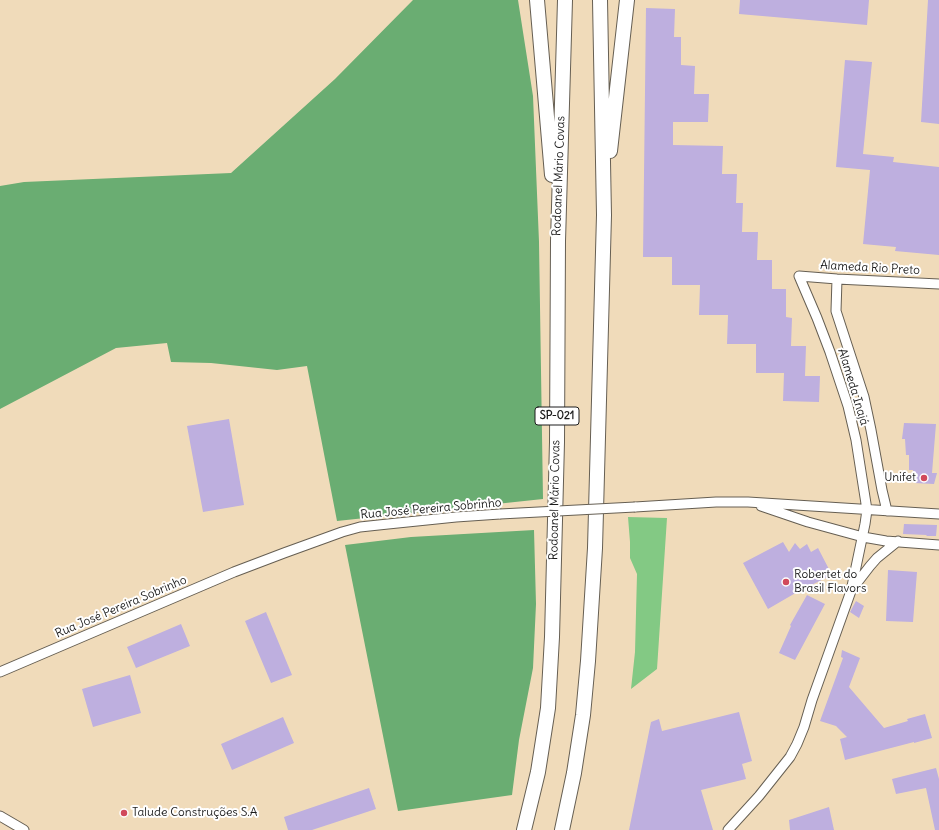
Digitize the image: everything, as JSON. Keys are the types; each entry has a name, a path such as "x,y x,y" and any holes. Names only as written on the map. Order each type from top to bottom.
{"highway":[{"path":"537,0 558,241"},
{"name":"Rodoanel Mário Covas","path":"524,830 538,772 548,708 552,637 557,442 558,241 565,0"},
{"path":"562,830 574,773 583,715 595,548 604,215 600,0"},
{"path":"604,215 627,0"}],"street":[{"name":"Alameda Rio Preto","path":"799,276 939,284"},
{"name":"Alameda Inajá","path":"799,276 830,352 848,406 856,440 867,510 863,537 851,591"},
{"name":"Alameda Inajá","path":"837,279 836,311 864,397 887,511"},
{"name":"Rua José Pereira Sobrinho","path":"0,672 234,572 342,532 360,528 500,514 716,502 748,502 939,514"},
{"name":"Rua José Pereira Sobrinho","path":"748,502 808,522 876,540 939,545"},
{"path":"728,830 760,796 790,757 804,727 812,700 851,591 877,558 898,541"},
{"path":"0,816 24,830"}],"green space":[{"path":"413,0 518,0 533,96 539,242 543,499 337,521 307,366 277,370 211,363 171,362 167,343 116,348 0,409 0,186 24,182 231,173 335,79"},
{"path":"628,517 667,518 657,669 631,689 635,652 637,574 630,558"},
{"path":"534,530 536,604 533,668 519,740 512,795 398,811 345,545 411,537"}],"building":[{"path":"740,0 869,0 867,25 739,14"},
{"path":"928,0 939,0 939,124 921,122"},
{"path":"646,8 675,9 674,37 681,37 681,65 695,66 694,94 709,94 708,122 673,122 673,145 723,146 722,174 737,174 736,203 743,203 742,232 758,232 757,260 772,260 772,289 786,289 786,317 792,318 791,346 806,346 805,376 820,376 819,402 783,401 784,373 756,373 756,344 727,344 728,315 699,315 700,285 672,285 672,257 643,257"},
{"path":"845,60 872,62 863,154 894,157 893,162 939,167 939,255 895,251 896,247 863,244 870,170 836,167"},
{"path":"229,419 244,505 203,512 187,426"},
{"path":"904,423 936,424 932,473 937,473 934,484 914,483 913,470 909,470 909,455 906,455 905,439 902,439"},
{"path":"904,524 937,525 936,536 903,534"},
{"name":"Robertet do Brasil Flavors","path":"783,542 789,552 795,543 800,549 807,544 811,552 818,548 832,575 799,591 768,609 743,563"},
{"path":"888,570 917,572 913,622 886,621"},
{"path":"807,595 825,604 795,660 779,653 791,626 790,625"},
{"path":"856,601 864,606 859,618 850,612"},
{"path":"266,612 292,675 271,683 245,621"},
{"path":"181,624 190,646 136,668 127,647"},
{"path":"842,650 860,658 849,687 884,728 925,714 932,738 845,760 840,739 847,737 836,726 820,721 843,658 841,657"},
{"path":"130,675 141,713 93,727 82,689"},
{"path":"739,712 752,761 742,764 746,779 701,790 713,830 629,830 651,722 659,719 662,731"},
{"path":"283,717 294,743 232,770 221,744"},
{"path":"936,768 939,779 939,830 935,830 926,788 896,794 892,779"},
{"path":"369,788 376,809 312,830 288,830 284,817"},
{"path":"829,807 834,830 790,830 789,820"}],"place":[{"name":"Unifet","path":"924,478"},
{"name":"Robertet do Brasil Flavors","path":"786,582"},
{"name":"Talude Construções S.A","path":"124,813"}]}
